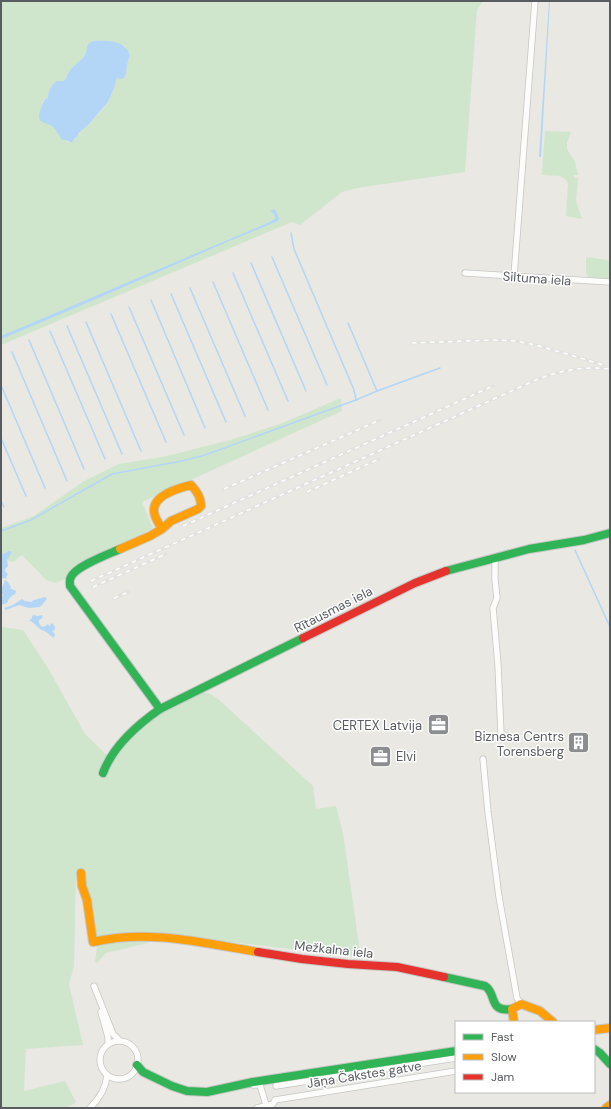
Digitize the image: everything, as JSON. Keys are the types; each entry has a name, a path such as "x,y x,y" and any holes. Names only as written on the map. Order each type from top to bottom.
{"main road":[{"path":"160,709 70,586 69,580 73,573 83,566 150,536 162,529 171,521 198,509 201,506 201,499 197,491 191,485 184,486 160,498 155,505 154,511 162,529"},
{"name":"Rītausmas iela","path":"103,773 111,755 134,731 160,709 415,583 442,572 529,549 584,540 610,533"},
{"name":"Mežkalna iela","path":"81,873 82,886 87,900 93,942 123,937 153,936 302,959 397,967 486,986 489,989 496,1006 501,1009 512,1009"},
{"path":"514,1021 512,1009 521,1004 533,1008 552,1021"},
{"path":"595,1030 610,1028"},
{"path":"595,1050 610,1064"},
{"path":"137,1065 144,1072 172,1086 187,1091 207,1092 252,1082 455,1051"},
{"path":"606,1108 610,1105"}],"street":[{"path":"514,276 535,1"},
{"name":"Siltuma iela","path":"465,273 610,282"},
{"path":"495,558 497,598 493,608 502,734"},
{"path":"483,759 499,897 517,998 521,1004"},
{"path":"108,1044 108,1035 94,986 113,1034 119,1040 129,1043 136,1050 138,1055 137,1065 132,1074 124,1078 116,1079 107,1075 103,1071 100,1056 104,1047 114,1041 119,1040"},
{"name":"Jāņa Čakstes gatve","path":"276,1086 455,1058"},
{"name":"Jāņa Čakstes gatve","path":"257,1108 267,1107 273,1104 275,1100 455,1071"},
{"path":"90,1108 104,1090 107,1082 107,1075"},
{"path":"247,1084 260,1085 267,1107"}],"green space":[{"path":"1,1 483,1 477,10 465,172 357,188 342,192 300,225 292,222 1,345","holes":["118,43 125,46 129,59 127,63 126,76 117,78 110,99 72,143 62,138 55,127 42,122 39,117 44,99 48,98 48,93 56,81 63,81 66,79 68,74 87,52 87,47"]},
{"path":"545,131 571,132 567,143 567,149 575,162 578,175 574,175 574,178 578,178 576,201 582,219 566,216 568,183 566,180 560,176 542,175"},
{"path":"586,257 607,260 610,262 610,279 588,277 586,273"},
{"path":"341,398 342,411 142,502 153,528 69,573 65,579 55,583 46,580 22,555 13,562 9,561 1,553 1,528 34,516 84,481 119,464 167,456 230,440 280,424"},
{"path":"1,627 23,630 48,668 85,734 107,755 154,715 201,693 208,693 218,699 313,786 316,809 336,806 343,833 360,952 352,956 151,933 148,943 106,953 97,963 95,962 97,946 88,889 83,880 76,874 74,966 69,984 83,1045 26,1049 24,1091 65,1081 76,1102 65,1108 1,1108"}],"water":[{"path":"549,1 541,157 539,157"},
{"path":"94,41 115,42 124,46 130,55 125,76 122,79 117,78 108,102 90,123 79,133 72,143 62,140 51,125 43,123 39,118 40,113 44,100 48,98 51,87 56,81 63,81 66,79 71,69 86,54 89,43"},
{"path":"275,209 279,219 278,221 1,339 1,336 270,222 276,218 270,211"},
{"path":"8,551 12,552 7,560 8,566 5,569 8,574 6,577 7,579 1,579 1,554"},
{"path":"5,580 11,587 10,589 16,591 7,603 1,605 1,597 3,595 1,593 1,587 3,586"},
{"path":"45,597 47,599 40,607 29,608 19,605 6,610 4,608 13,605 22,599 31,602"},
{"path":"34,615 43,615 39,620 41,626 44,627 48,624 49,626 52,623 55,627 55,630 52,631 55,635 53,638 29,621"}],"waterway":[{"path":"291,233 294,249 354,390 356,400"},
{"path":"272,257 327,385"},
{"path":"251,263 306,391"},
{"path":"233,273 288,401"},
{"path":"213,282 268,410"},
{"path":"190,288 245,416"},
{"path":"171,294 226,422"},
{"path":"151,300 205,428"},
{"path":"129,307 184,435"},
{"path":"111,314 166,442"},
{"path":"86,322 141,451"},
{"path":"348,323 377,391"},
{"path":"67,326 122,454"},
{"path":"50,331 105,459"},
{"path":"29,340 84,469"},
{"path":"12,352 67,481"},
{"path":"1,531 31,520 112,474 182,461 205,455 440,368"},
{"path":"1,385 45,488"},
{"path":"1,438 26,496"},
{"path":"1,501 4,507"},
{"path":"575,550 610,627"}],"railway":[{"path":"412,343 494,340 516,341 536,345 604,365"},
{"path":"91,581 538,379 556,373 574,370 592,368 610,369"},
{"path":"183,526 493,386"},
{"path":"224,489 380,420"},
{"path":"307,492 379,459"},
{"path":"93,587 166,554"},
{"path":"114,598 129,592"}],"traffic: fast":[{"path":"446,571 529,549 584,540 610,533"},
{"path":"120,549 79,569 70,578 70,586 160,709"},
{"path":"103,773 107,763 119,745 134,729 160,709 303,638"},
{"path":"444,977 485,986 489,989 494,1002 499,1008 512,1009"},
{"path":"595,1050 610,1064"},
{"path":"137,1065 143,1072 172,1086 187,1091 207,1092 253,1082 455,1051"}],"traffic: slow":[{"path":"120,549 150,536 162,529 171,521 198,509 201,506 200,500 197,492 191,485 168,493 155,505 154,513 162,529"},
{"path":"81,873 82,886 87,900 93,942 114,938 155,937 196,941 258,952"},
{"path":"514,1021 512,1009 521,1004 540,1011 552,1021"},
{"path":"595,1030 610,1028"},
{"path":"606,1108 610,1105"}],"traffic: jam":[{"path":"303,638 415,583 446,571"},
{"path":"258,952 348,964 397,967 444,977"}],"place":[{"name":"CERTEX Latvija","path":"438,725"},
{"name":"Biznesa Centrs Torensberg","path":"579,743"},
{"name":"Elvi","path":"381,756"}]}
